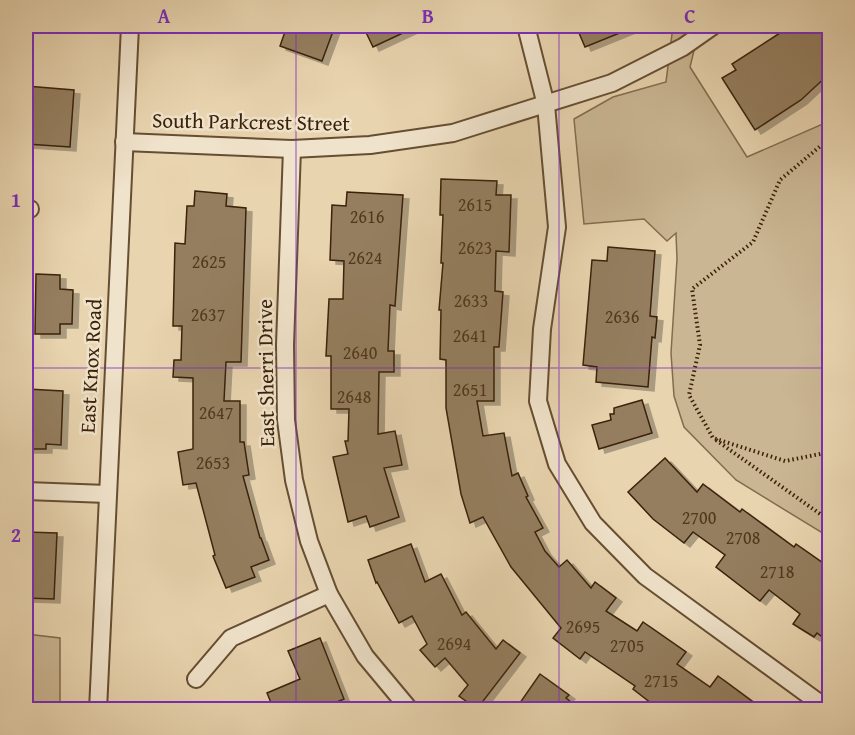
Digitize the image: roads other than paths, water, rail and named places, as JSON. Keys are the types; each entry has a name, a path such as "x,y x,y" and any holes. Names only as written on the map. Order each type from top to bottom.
{"street":[{"name":"East Knox Road","path":"98,710 130,26"},
{"path":"526,26 546,105 557,227 542,329 538,400 557,464 593,523 645,576 829,710"},
{"name":"South Parkcrest Street","path":"124,142 292,148 370,145 453,133 612,83 683,47 713,26"},
{"name":"East Sherri Drive","path":"292,148 285,345 286,420 296,490 309,541 329,594 365,657 410,710"},
{"path":"26,491 107,494"},
{"path":"196,679 231,638 329,594"}]}
